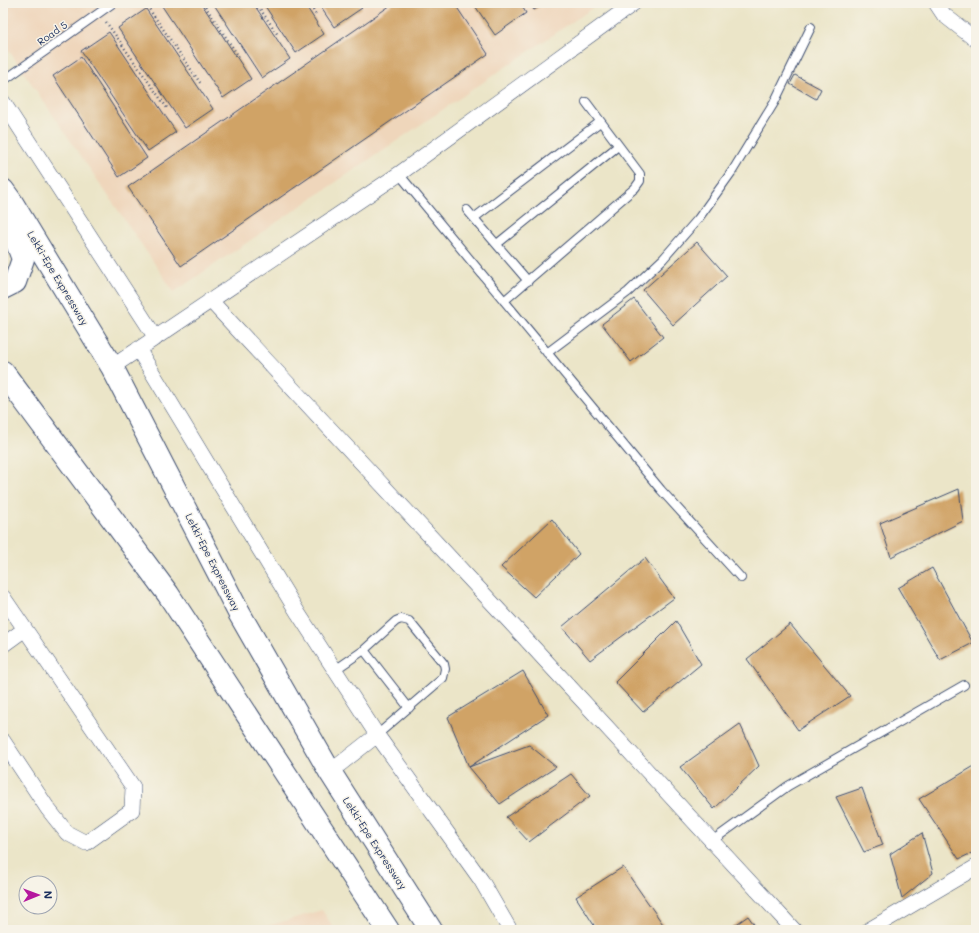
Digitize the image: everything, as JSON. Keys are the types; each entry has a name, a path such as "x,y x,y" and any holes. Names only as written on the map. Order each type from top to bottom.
{"highway":[{"name":"Lekki-Epe Expressway","path":"3,190 112,367 239,613 330,772 431,930"},
{"path":"3,220 15,238 23,259 15,282 3,288"},
{"path":"3,372 168,594 388,930"}],"street":[{"path":"112,367 399,174 634,3"},
{"path":"936,3 944,15 976,40"},
{"path":"3,102 156,338"},
{"path":"210,300 794,930"},
{"path":"138,349 298,613 377,735 481,880 510,930"},
{"path":"3,597 133,787 132,810 86,843 67,833 48,809 3,741"},
{"path":"3,645 25,629"},
{"path":"330,772 377,735"},
{"path":"869,930 976,867"}],"lane":[{"name":"Road 5","path":"3,81 98,12 113,3"},
{"path":"547,353 628,292 663,259 698,219 733,170 774,103 811,27"},
{"path":"504,301 635,188 640,181 640,174 586,102"},
{"path":"474,218 600,122"},
{"path":"497,244 618,146"},
{"path":"399,174 661,490 741,578"},
{"path":"467,210 528,280"},
{"path":"335,670 364,650 396,622 404,619 409,621 444,664 445,673 443,678 377,735"},
{"path":"364,650 409,708"},
{"path":"712,841 788,786 964,684"}],"path":[{"path":"145,3 202,84"},
{"path":"203,3 238,57"},
{"path":"256,3 278,35"},
{"path":"309,3 316,15"},
{"path":"98,12 167,108"}],"shaded area":[{"path":"3,3 600,3 174,292 3,42"},
{"path":"322,910 335,930 254,930"}],"building":[{"path":"160,3 201,3 251,79 223,98"},
{"path":"213,3 253,3 290,59 262,78"},
{"path":"263,3 304,3 324,34 296,53"},
{"path":"318,3 358,3 362,8 334,27"},
{"path":"394,3 454,3 488,54 181,266 128,187"},
{"path":"473,3 520,3 526,13 495,35"},
{"path":"529,3 545,3 534,10"},
{"path":"146,9 213,109 185,128 118,28"},
{"path":"109,32 176,132 148,151 81,51"},
{"path":"81,57 147,158 119,177 53,76"},
{"path":"795,75 821,89 816,99 790,84"},
{"path":"697,242 727,276 673,325 643,290"},
{"path":"634,299 663,337 631,362 602,324"},
{"path":"959,489 963,521 891,557 880,523"},
{"path":"552,519 579,554 534,597 501,567"},
{"path":"645,558 674,598 590,660 562,627"},
{"path":"932,568 973,643 940,660 898,588"},
{"path":"676,621 701,664 643,712 615,682"},
{"path":"790,624 850,696 798,730 747,659"},
{"path":"523,671 548,715 469,767 448,717"},
{"path":"740,724 759,766 714,809 680,767"},
{"path":"529,745 556,767 500,804 469,767"},
{"path":"976,765 976,851 959,859 919,799"},
{"path":"571,774 590,796 529,842 506,817"},
{"path":"862,788 883,845 864,852 836,797"},
{"path":"922,833 933,873 902,898 890,854"},
{"path":"623,867 667,930 597,930 576,897"},
{"path":"748,916 758,930 728,930"}]}
